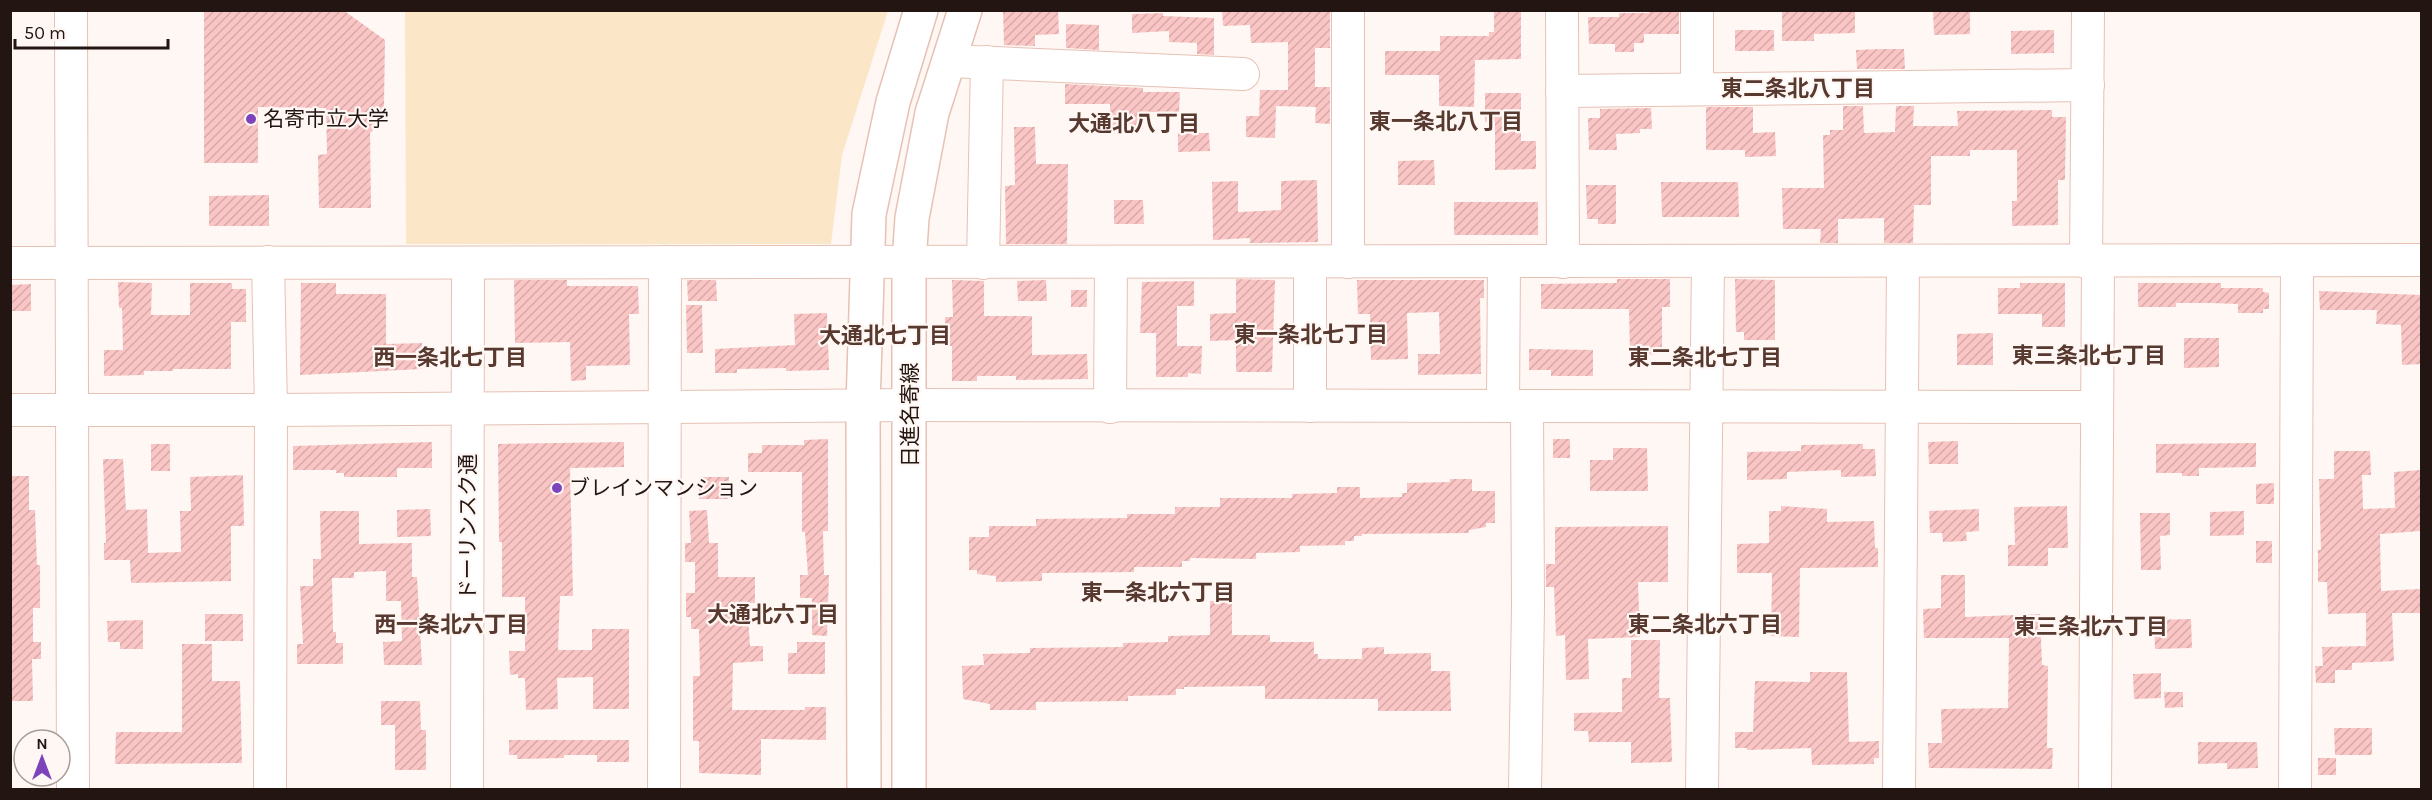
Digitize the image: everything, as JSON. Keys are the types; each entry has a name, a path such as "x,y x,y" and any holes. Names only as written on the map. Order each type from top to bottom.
{"main road":[{"path":"864,789 862,406 869,214 892,102 921,10"},
{"name":"日進名寄線","path":"909,789 909,263 912,218 932,113 950,62 964,10"}],"street":[{"path":"71,10 73,789"},
{"path":"1348,10 1348,262"},
{"path":"1562,10 1563,262"},
{"path":"1697,10 1697,89"},
{"path":"2088,10 2097,407 2095,789"},
{"path":"950,62 1243,74"},
{"path":"983,263 987,62"},
{"path":"1562,91 2088,85"},
{"path":"10,263 2421,260"},
{"path":"1702,789 1708,261"},
{"path":"2295,789 2297,261"},
{"path":"268,262 271,410 270,789"},
{"path":"664,789 665,262"},
{"path":"1310,262 1310,406"},
{"path":"1504,262 1528,606 1525,789"},
{"path":"1899,789 1903,262"},
{"path":"1110,407 1112,263"},
{"name":"ドーリンスク通","path":"466,789 468,264"},
{"path":"10,410 910,405 2097,407"}],"shaded area":[{"path":"405,11 888,11 842,155 831,244 406,244"}],"building":[{"path":"204,10 343,10 385,40 384,106 377,115 377,126 370,133 371,208 319,208 318,155 327,154 326,108 258,107 258,163 204,163"},
{"path":"1003,10 1058,10 1059,34 1035,35 1035,46 1004,45"},
{"path":"1222,10 1330,10 1330,48 1315,48 1315,87 1330,87 1330,124 1315,123 1316,107 1276,106 1275,138 1246,137 1246,116 1259,116 1260,90 1288,90 1288,42 1251,43 1250,25 1223,26"},
{"path":"1494,10 1521,10 1521,59 1475,60 1474,107 1439,106 1439,75 1385,75 1385,51 1440,51 1440,36 1489,36 1489,32 1494,32"},
{"path":"1649,10 1679,10 1679,34 1644,34 1644,43 1634,43 1634,52 1615,52 1615,44 1589,44 1588,17 1619,17 1619,13 1649,13"},
{"path":"1782,10 1855,10 1855,33 1814,34 1814,41 1782,41"},
{"path":"1933,10 1970,10 1970,34 1934,35"},
{"path":"1163,13 1163,16 1214,18 1214,55 1197,54 1197,43 1169,42 1169,31 1132,33 1132,14"},
{"path":"1066,24 1099,25 1099,50 1066,48"},
{"path":"1735,30 1774,30 1774,51 1735,51"},
{"path":"2054,30 2054,53 2011,54 2011,31"},
{"path":"1904,49 1905,69 1857,69 1856,50"},
{"path":"1065,84 1143,88 1143,92 1180,92 1179,112 1143,112 1143,129 1110,129 1110,104 1065,104"},
{"path":"1485,93 1521,93 1521,141 1536,141 1536,169 1495,170 1495,122 1485,122"},
{"path":"1843,106 1863,106 1864,133 1895,132 1896,106 1914,106 1913,126 1958,126 1957,111 2052,110 2052,117 2066,117 2065,180 2058,180 2058,225 2012,226 2012,201 2017,201 2017,150 1970,150 1970,156 1931,156 1931,205 1914,205 1913,243 1884,243 1884,218 1838,219 1838,243 1820,243 1821,229 1783,229 1782,188 1824,188 1823,135 1830,135 1830,130 1843,130"},
{"path":"1706,107 1753,107 1753,133 1775,132 1776,156 1745,157 1745,150 1706,150"},
{"path":"1651,108 1652,129 1640,129 1640,133 1616,134 1617,150 1589,150 1588,118 1600,118 1600,109"},
{"path":"1014,127 1035,127 1036,164 1068,164 1067,244 1006,244 1005,186 1015,185"},
{"path":"1178,133 1209,133 1210,151 1178,152"},
{"path":"1434,160 1435,185 1398,185 1398,161"},
{"path":"1317,180 1318,242 1250,243 1250,238 1213,240 1212,182 1238,181 1238,212 1281,210 1281,181"},
{"path":"1661,182 1738,182 1739,217 1662,217"},
{"path":"1586,185 1616,185 1616,224 1598,224 1598,219 1587,219"},
{"path":"269,195 269,226 209,226 209,196"},
{"path":"1114,200 1143,200 1144,224 1114,224"},
{"path":"1454,202 1538,202 1538,235 1454,235"},
{"path":"1236,279 1275,280 1272,372 1236,372 1236,340 1210,341 1210,314 1236,313"},
{"path":"1617,279 1670,279 1670,307 1662,307 1662,354 1630,355 1629,309 1541,309 1541,284 1617,283"},
{"path":"1735,279 1775,280 1775,340 1744,340 1744,332 1736,332"},
{"path":"514,280 567,280 567,286 638,286 639,314 629,314 630,365 586,366 586,380 571,381 570,342 515,343"},
{"path":"687,280 716,280 717,301 688,301"},
{"path":"952,280 984,281 984,316 1032,316 1032,355 1087,354 1088,379 1016,380 1016,376 977,376 977,381 952,381 952,346 945,346 945,317 953,317"},
{"path":"1046,280 1047,301 1018,301 1017,281"},
{"path":"1357,280 1484,280 1484,298 1480,298 1481,374 1418,375 1418,354 1440,354 1439,312 1407,313 1408,359 1371,360 1370,314 1358,314"},
{"path":"1194,281 1194,306 1177,306 1177,346 1202,346 1201,374 1188,373 1188,377 1156,377 1156,333 1140,333 1142,282"},
{"path":"118,282 152,283 151,315 190,315 190,283 232,283 232,289 246,289 246,322 231,322 231,369 173,369 173,371 144,371 144,375 104,376 104,350 123,350 122,308 119,308"},
{"path":"301,283 336,283 336,294 386,294 386,344 422,343 422,369 300,375"},
{"path":"2020,283 2065,283 2065,327 2042,327 2042,314 1998,314 1998,288 2020,288"},
{"path":"2138,283 2221,283 2221,288 2263,288 2263,292 2269,293 2269,309 2263,309 2263,313 2238,313 2238,304 2210,303 2176,303 2176,307 2138,307"},
{"path":"31,284 31,311 10,311 10,285"},
{"path":"1071,290 1087,290 1087,307 1071,307"},
{"path":"2319,291 2421,295 2421,364 2402,365 2401,325 2376,324 2377,310 2320,310"},
{"path":"686,305 702,305 703,353 687,353"},
{"path":"827,313 829,370 737,369 737,373 715,373 715,349 795,345 794,314"},
{"path":"1993,333 1993,365 1957,365 1957,334"},
{"path":"2184,338 2219,338 2219,367 2184,368"},
{"path":"1529,349 1593,350 1593,376 1551,376 1551,370 1529,370"},
{"path":"828,439 828,531 823,531 824,575 829,575 827,636 812,635 812,598 800,598 800,575 808,575 805,532 802,532 802,472 748,472 748,453 762,453 762,445 804,445 804,440"},
{"path":"1553,439 1570,439 1570,458 1553,458"},
{"path":"1958,441 1958,464 1929,464 1928,442"},
{"path":"432,442 432,468 397,468 397,477 344,477 344,473 336,473 336,470 293,470 293,446"},
{"path":"624,442 624,467 570,468 573,596 560,596 558,650 592,650 592,629 629,629 629,709 593,709 593,677 557,678 558,709 526,710 525,678 518,678 518,674 510,675 509,651 525,651 525,597 502,597 498,444"},
{"path":"2256,443 2256,467 2199,468 2199,476 2182,476 2182,473 2156,473 2156,444"},
{"path":"151,444 170,444 170,471 151,471"},
{"path":"1863,444 1863,449 1875,449 1876,476 1841,477 1841,470 1787,472 1787,479 1747,480 1747,452 1801,451 1801,445"},
{"path":"1613,448 1647,448 1648,491 1590,491 1590,460 1613,460"},
{"path":"2334,451 2370,451 2371,475 2362,475 2363,509 2395,508 2394,472 2421,470 2421,531 2380,534 2381,591 2421,589 2421,613 2392,613 2394,661 2352,663 2352,670 2335,670 2335,683 2316,683 2315,666 2323,666 2322,647 2366,646 2366,613 2328,614 2327,582 2318,582 2318,550 2321,550 2319,479 2334,479"},
{"path":"103,459 123,459 126,510 147,509 148,553 181,552 180,511 191,511 190,477 243,475 244,526 231,526 231,581 131,583 130,560 104,560 104,543 106,543"},
{"path":"10,476 29,476 29,510 35,510 37,565 40,565 40,608 33,608 33,642 41,642 41,659 32,659 33,701 10,701"},
{"path":"699,477 729,477 728,499 699,499"},
{"path":"1450,479 1472,479 1472,491 1495,491 1495,523 1486,523 1486,527 1469,530 1469,533 1362,534 1362,536 1354,536 1354,541 1345,541 1345,545 1300,546 1300,552 1256,553 1256,559 1190,558 1190,561 1182,561 1182,567 1134,567 1134,572 1042,573 1042,581 996,582 996,576 977,574 977,570 969,570 969,537 989,537 989,526 1036,526 1036,519 1127,518 1127,514 1175,514 1175,507 1220,507 1220,498 1292,498 1292,494 1337,493 1337,487 1360,487 1360,498 1402,497 1402,493 1407,493 1407,483 1450,482"},
{"path":"2274,483 2274,504 2256,504 2256,484"},
{"path":"1781,506 1827,509 1827,522 1874,521 1875,548 1878,548 1878,567 1800,568 1799,637 1771,636 1772,573 1737,573 1737,544 1769,543 1769,511 1781,511"},
{"path":"2067,506 2068,548 2048,548 2048,566 2008,566 2008,545 2015,545 2014,507"},
{"path":"430,509 431,536 397,537 397,510"},
{"path":"1979,509 1979,531 1966,532 1967,541 1943,542 1942,533 1930,533 1929,511"},
{"path":"707,510 709,543 718,543 718,577 755,577 755,603 747,603 750,646 763,646 763,661 733,663 732,710 805,710 805,707 826,707 826,740 761,739 761,775 699,773 699,741 693,741 693,676 700,676 699,629 691,629 691,617 686,617 686,593 695,593 695,562 685,562 685,543 691,543 689,511"},
{"path":"320,511 359,511 359,544 412,543 412,577 417,577 422,665 384,665 383,642 402,641 401,601 386,601 386,571 354,572 354,578 332,578 333,632 336,632 336,643 343,643 343,664 297,664 297,644 303,644 300,586 313,586 313,559 321,559"},
{"path":"2244,511 2244,535 2210,536 2210,512"},
{"path":"2140,513 2170,513 2170,535 2160,536 2161,570 2141,570"},
{"path":"1668,526 1668,582 1638,582 1640,637 1588,639 1589,679 1566,680 1565,635 1556,636 1554,587 1546,587 1546,564 1555,564 1555,527"},
{"path":"2256,541 2272,541 2272,563 2256,563"},
{"path":"1941,575 1965,575 1965,617 2040,614 2042,665 2048,666 2047,748 2053,748 2052,769 1929,768 1928,743 1942,743 1941,709 2008,708 2009,638 1924,638 1923,609 1941,608"},
{"path":"1210,601 1232,601 1232,635 1270,635 1270,642 1314,642 1314,654 1318,654 1318,659 1362,659 1362,648 1384,647 1384,654 1431,653 1431,671 1450,671 1451,711 1378,711 1378,699 1265,699 1265,686 1184,687 1184,689 1176,689 1176,695 1128,696 1128,701 1036,702 1036,710 990,710 990,704 963,699 962,666 984,665 983,654 1030,653 1030,648 1123,647 1123,643 1168,642 1168,636 1210,635"},
{"path":"205,614 243,614 243,641 205,641"},
{"path":"2191,619 2192,648 2155,649 2154,620"},
{"path":"143,620 143,649 120,649 120,642 108,642 107,621"},
{"path":"1631,640 1660,640 1659,698 1670,698 1672,762 1631,763 1631,742 1589,742 1588,731 1574,731 1574,713 1622,712 1622,678 1631,678"},
{"path":"797,642 825,642 825,674 788,674 788,653 797,653"},
{"path":"182,644 212,644 212,681 240,681 242,763 115,764 116,732 182,732"},
{"path":"1810,672 1847,672 1849,742 1879,741 1879,758 1874,758 1874,764 1812,765 1811,748 1747,750 1747,748 1735,748 1735,732 1753,732 1755,681 1810,682"},
{"path":"2161,673 2161,698 2134,699 2133,674"},
{"path":"2164,692 2183,692 2183,707 2165,708"},
{"path":"381,701 420,701 421,730 426,730 426,770 395,770 395,725 381,725"},
{"path":"2334,728 2372,728 2372,755 2335,755"},
{"path":"509,740 629,740 629,762 597,762 597,755 517,759 517,755 509,755"},
{"path":"2198,742 2257,742 2258,768 2227,769 2227,763 2198,764"},
{"path":"2318,758 2336,758 2336,775 2318,775"}],"place":[{"name":"名寄市立大学","path":"251,119"},
{"name":"ブレインマンション","path":"557,488"}],"district":[{"name":"東二条北八丁目","path":"1798,89"},
{"name":"東一条北八丁目","path":"1446,122"},
{"name":"大通北八丁目","path":"1134,124"},
{"name":"東一条北七丁目","path":"1311,335"},
{"name":"大通北七丁目","path":"885,336"},
{"name":"東三条北七丁目","path":"2089,356"},
{"name":"西一条北七丁目","path":"450,358"},
{"name":"東二条北七丁目","path":"1705,358"},
{"name":"東一条北六丁目","path":"1158,593"},
{"name":"大通北六丁目","path":"773,615"},
{"name":"西一条北六丁目","path":"451,625"},
{"name":"東二条北六丁目","path":"1705,625"},
{"name":"東三条北六丁目","path":"2091,627"}]}
